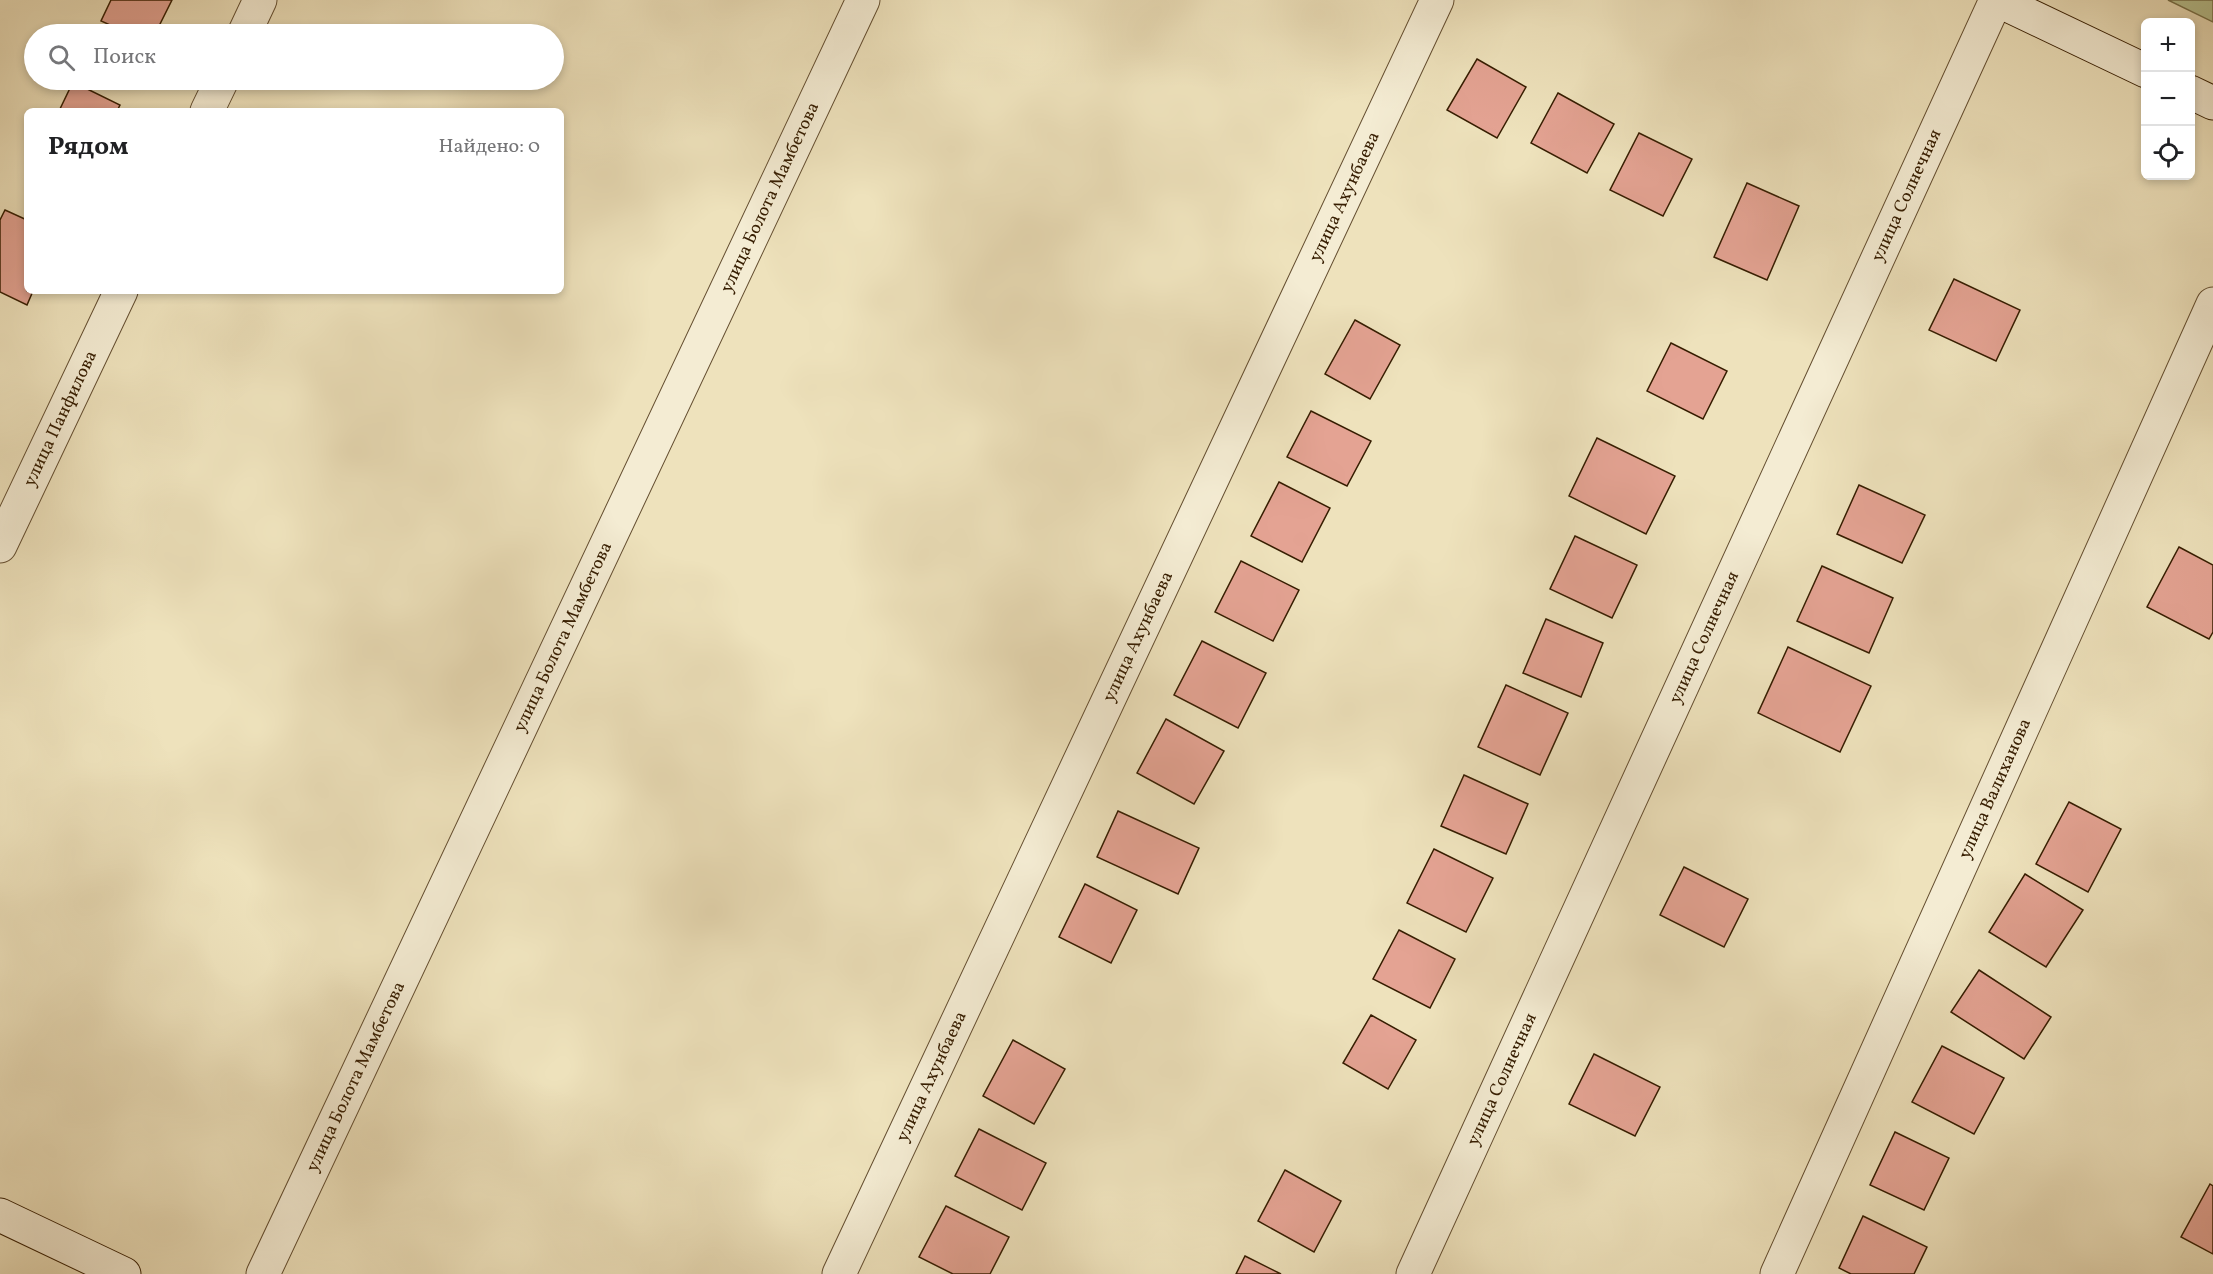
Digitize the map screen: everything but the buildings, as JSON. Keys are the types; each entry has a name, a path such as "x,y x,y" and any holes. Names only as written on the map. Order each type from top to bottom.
{"street":[{"path":"249,24 260,0"},
{"name":"улица Болота Мамбетова","path":"262,1274 863,0"},
{"name":"улица Ахунбаева","path":"839,1274 1437,0"},
{"path":"1996,0 2141,69"},
{"name":"улица Солнечная","path":"1413,1274 1996,0"},
{"path":"208,108 217,90"},
{"path":"2195,94 2213,103"},
{"name":"улица Панфилова","path":"0,546 120,294"},
{"name":"улица Валиханова","path":"1777,1274 2213,304"},
{"path":"0,1215 124,1274"}],"green space":[{"path":"2168,0 2213,0 2213,22"}]}
